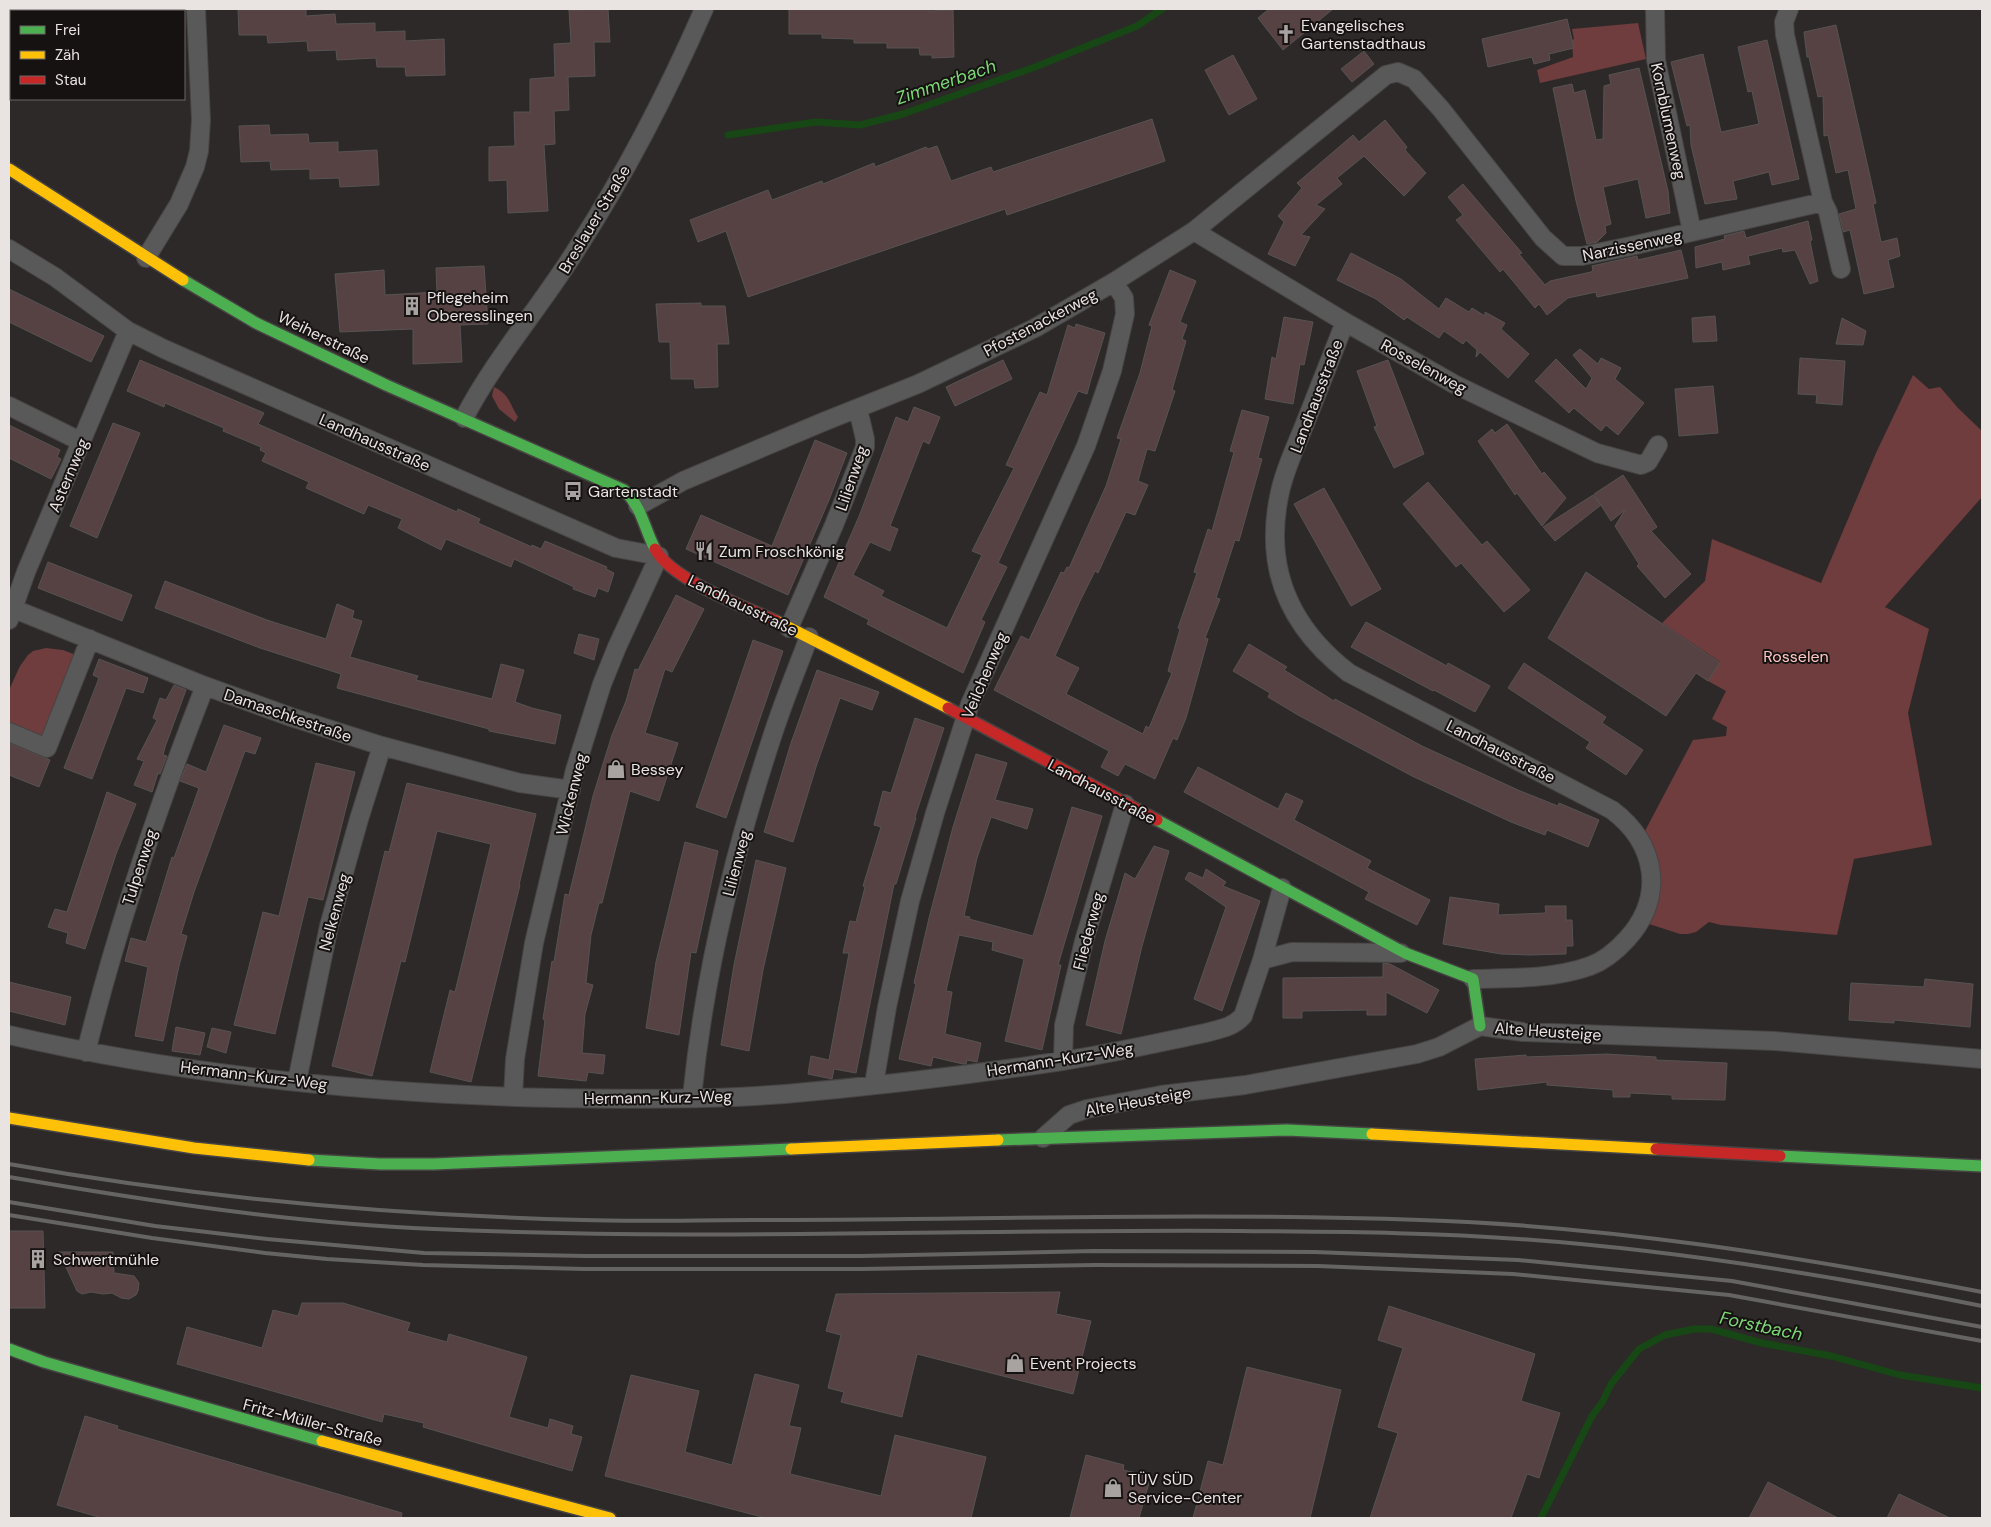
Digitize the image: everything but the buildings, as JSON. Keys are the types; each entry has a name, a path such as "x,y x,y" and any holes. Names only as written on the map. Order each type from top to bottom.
{"street":[{"path":"146,258 179,204 199,151 201,120 196,9"},
{"name":"Breslauer Straße","path":"464,418 481,385 551,288 604,205 667,91 704,9"},
{"name":"Kornblumenweg","path":"1654,9 1656,60 1692,232"},
{"path":"1789,9 1784,22 1785,35 1823,202 1828,212 1841,269"},
{"name":"Narzissenweg","path":"1402,73 1414,79 1441,109 1543,238 1563,256 1582,256 1823,202"},
{"name":"Pfostenackerweg","path":"638,506 683,481 796,432 918,384 1036,328 1114,282 1194,231 1386,75 1402,73"},
{"name":"Weiherstraße","path":"9,169 146,258 256,323 386,385 624,490 638,506"},
{"name":"Rosselenweg","path":"1194,231 1345,322 1454,384 1597,453 1641,465 1648,462 1658,445"},
{"name":"Landhausstraße","path":"9,249 55,277 128,331 164,349 616,548 659,556 668,567 687,580 809,636 966,717 1405,953 1473,979 1559,973 1580,969 1600,961 1625,941 1643,918 1650,896 1649,862 1641,840 1634,829 1612,810 1349,673 1307,634 1295,616 1287,597 1276,556 1276,513 1285,475 1345,322"},
{"name":"Veilchenweg","path":"874,1084 887,1008 910,902 935,813 966,717 982,676 1062,501 1098,413 1112,371 1125,319 1124,298 1114,282"},
{"name":"Asternweg","path":"11,614 21,584 128,331"},
{"path":"9,406 82,442"},
{"name":"Lilienweg","path":"789,628 838,516 865,447 858,409"},
{"path":"638,506 645,518 652,544 659,556"},
{"name":"Wickenweg","path":"513,1097 515,1059 534,943 575,770 602,684 616,647 659,556"},
{"name":"Damaschkestraße","path":"11,614 90,639 205,686 291,717 382,746 520,783 571,790"},
{"name":"Lilienweg","path":"692,1097 697,1045 706,992 726,897 772,738 809,636"},
{"path":"9,732 46,748 90,639"},
{"name":"Tulpenweg","path":"86,1052 106,972 139,864 205,686"},
{"name":"Nelkenweg","path":"297,1081 329,926 382,746"},
{"name":"Fliederweg","path":"1063,1061 1064,1025 1084,941 1125,804"},
{"name":"Hermann-Kurz-Weg","path":"9,1035 86,1052 186,1068 415,1092 513,1097 604,1099 784,1094 938,1078 1063,1061 1205,1033 1236,1023 1243,1016 1262,960 1282,888"},
{"path":"1262,960 1292,952 1405,953"},
{"path":"1473,979 1480,1026"},
{"name":"Alte Heusteige","path":"1043,1138 1069,1115 1086,1109 1161,1095 1245,1085 1417,1054 1439,1047 1480,1026 1523,1032 1775,1041 1982,1059"},
{"path":"9,1118 226,1152 322,1161 380,1164 462,1163 1043,1138 1286,1130 1982,1166"},
{"name":"Fritz-Müller-Straße","path":"9,1349 44,1362 251,1422 610,1518"}],"green space":[{"path":"1638,23 1646,59 1540,83 1537,70 1573,57 1572,40 1574,39 1572,29"},
{"name":"Rosselen","path":"1913,375 1929,389 1940,387 1982,431 1982,497 1885,607 1929,629 1908,713 1932,845 1854,859 1837,935 1721,925 1709,922 1696,932 1680,934 1649,924 1658,902 1660,877 1655,853 1645,831 1693,740 1726,736 1727,727 1712,719 1726,691 1708,681 1720,662 1662,623 1705,581 1712,539 1821,583 1876,453"},
{"path":"494,387 509,400 518,417 515,422 499,409 492,396"},
{"path":"46,648 63,650 76,655 43,735 40,737 9,727 9,690 20,666 28,655 33,651"}],"waterway":[{"name":"Zimmerbach","path":"728,135 816,122 860,125 903,114 1035,67 1137,26 1162,9"},
{"name":"Forstbach","path":"1541,1518 1592,1416 1603,1401 1611,1384 1639,1349 1665,1335 1694,1329 1711,1329 1762,1343 1831,1356 1900,1375 1982,1388"}],"railway":[{"path":"9,1164 152,1186 295,1203 511,1218 646,1221 1253,1217 1491,1223 1632,1236 1702,1245 1842,1266 1982,1292"},
{"path":"9,1177 220,1210 327,1222 434,1229 635,1234 1240,1231 1484,1237 1636,1250 1752,1265 1982,1306"},
{"path":"9,1202 155,1226 267,1239 424,1253 586,1256 861,1256 1094,1251 1315,1252 1518,1260 1732,1281 1982,1327"},
{"path":"9,1215 152,1238 265,1253 423,1265 584,1269 861,1269 1095,1265 1318,1266 1513,1274 1729,1295 1982,1341"}],"traffic: fast":[{"path":"183,280 256,323 386,385 624,490 635,503 655,549"},
{"path":"1157,820 1405,953 1473,979 1480,1026"},
{"path":"998,1140 1287,1130 1372,1134"},
{"path":"309,1160 380,1164 434,1164 791,1149"},
{"path":"1780,1156 1982,1166"},
{"path":"9,1349 44,1362 322,1441"}],"traffic: slow":[{"path":"9,169 183,280"},
{"path":"776,621 948,708"},
{"path":"9,1118 194,1148 309,1160"},
{"path":"1372,1134 1656,1149"},
{"path":"791,1149 998,1140"},
{"path":"322,1441 610,1518"}],"traffic: jam":[{"path":"655,549 676,571 692,581 728,600 776,621"},
{"path":"948,708 1157,820"},
{"path":"1656,1149 1780,1156"}],"place":[{"name":"Evangelisches Gartenstadthaus","path":"1286,34"},
{"name":"Pflegeheim Oberesslingen","path":"412,306"},
{"name":"Gartenstadt","path":"573,491"},
{"name":"Zum Froschkönig","path":"704,551"},
{"name":"Bessey","path":"616,769"},
{"name":"Schwertmühle","path":"38,1259"},
{"name":"Event Projects","path":"1015,1363"},
{"name":"TÜV SÜD Service-Center","path":"1113,1488"}]}
